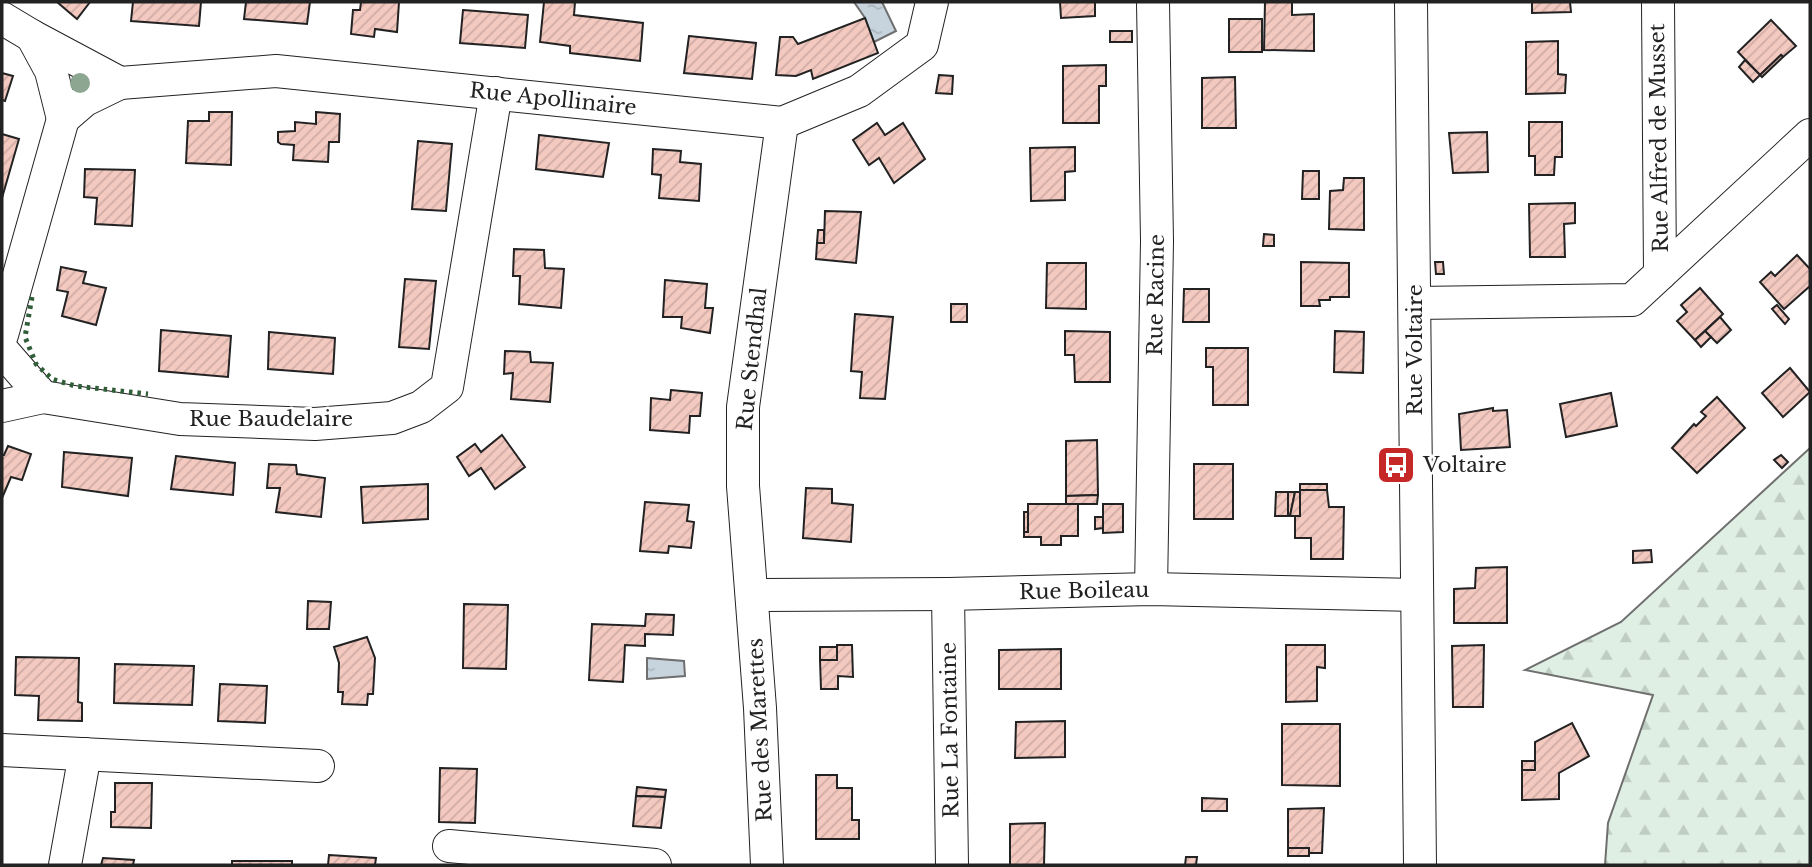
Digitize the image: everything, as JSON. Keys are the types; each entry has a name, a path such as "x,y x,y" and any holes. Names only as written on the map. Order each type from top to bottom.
{"street":[{"name":"Rue Apollinaire","path":"120,83 276,71 782,123 859,91 922,45 932,2"},
{"name":"Rue Racine","path":"1151,589 1157,241 1153,2"},
{"name":"Rue Voltaire","path":"1411,2 1420,865"},
{"name":"Rue Alfred de Musset","path":"1658,2 1660,274"},
{"path":"2,18 120,83"},
{"path":"2,335 63,119 51,71 32,36"},
{"path":"63,119 85,100 120,83"},
{"name":"Rue Baudelaire","path":"2,406 43,397 180,419 315,424 393,418 421,407 447,387 496,93"},
{"name":"Rue Stendhal","path":"752,595 743,486 743,407 782,123"},
{"path":"1415,303 1632,300 1810,135"},
{"path":"2,350 43,397"},
{"name":"Rue Boileau","path":"752,595 1151,589 1417,595"},
{"name":"Rue La Fontaine","path":"948,594 951,865"},
{"name":"Rue des Marettes","path":"752,595 767,865"},
{"path":"2,750 318,766"},
{"path":"65,865 85,754"},
{"path":"449,846 655,865"}],"green space":[{"path":"1810,448 1810,865 1605,865 1608,823 1653,695 1525,670 1621,622"}],"water":[{"path":"854,2 882,2 896,31 874,42 865,18"},
{"path":"647,658 684,661 685,676 647,679"}],"building":[{"path":"57,2 90,2 77,19"},
{"path":"133,2 201,2 199,26 131,21"},
{"path":"246,2 310,2 307,24 244,19"},
{"path":"361,2 399,2 397,32 375,29 374,37 351,34 353,10 360,10"},
{"path":"544,2 575,2 574,15 643,23 640,61 570,53 570,46 540,42"},
{"path":"1060,2 1095,2 1095,16 1061,18"},
{"path":"1265,2 1292,2 1292,15 1314,14 1314,51 1264,50"},
{"path":"1532,2 1570,2 1571,12 1532,13"},
{"path":"463,10 528,15 525,48 460,43"},
{"path":"865,18 878,53 813,79 811,70 796,76 776,75 780,37 793,37 798,44"},
{"path":"1229,19 1262,19 1262,52 1229,52"},
{"path":"1771,20 1796,46 1783,57 1781,55 1760,75 1738,52"},
{"path":"1110,31 1132,31 1132,42 1110,42"},
{"path":"689,36 756,43 752,79 684,73"},
{"path":"1558,41 1558,74 1566,75 1565,93 1526,94 1526,42"},
{"path":"1781,55 1783,57 1762,77 1760,75"},
{"path":"1745,60 1760,75 1753,82 1739,67"},
{"path":"1106,65 1106,86 1099,86 1099,123 1063,123 1063,66"},
{"path":"2,73 13,76 5,101 2,100"},
{"path":"939,75 953,76 952,94 936,93"},
{"path":"1235,77 1236,128 1202,128 1202,78"},
{"path":"209,112 232,112 231,165 186,163 188,121 209,121"},
{"path":"316,112 340,114 339,142 329,142 328,162 293,160 294,145 278,142 278,132 295,131 295,122 316,124"},
{"path":"1529,122 1562,122 1562,157 1555,157 1554,175 1535,175 1535,156 1529,156"},
{"path":"877,123 885,135 903,123 925,159 894,183 879,158 869,165 853,140"},
{"path":"1487,132 1488,172 1453,173 1449,133"},
{"path":"2,134 19,139 2,198"},
{"path":"539,135 609,143 603,177 536,169"},
{"path":"418,141 452,144 446,211 412,209"},
{"path":"1075,147 1075,171 1065,172 1065,200 1031,201 1030,148"},
{"path":"653,149 681,151 680,162 701,164 699,201 659,198 661,175 652,174"},
{"path":"85,169 135,170 132,226 95,224 97,198 84,197"},
{"path":"1303,171 1319,171 1319,199 1302,199"},
{"path":"1344,178 1364,178 1364,230 1329,229 1330,191 1343,190"},
{"path":"1575,203 1575,223 1564,224 1565,257 1530,257 1529,204"},
{"path":"825,211 861,212 856,263 816,259 817,243 824,243"},
{"path":"818,230 824,230 824,243 817,243"},
{"path":"1264,234 1274,235 1274,246 1263,246"},
{"path":"514,249 544,250 545,268 564,269 561,308 519,304 520,276 513,276"},
{"path":"1797,255 1810,269 1810,286 1784,309 1760,282 1771,272 1775,276"},
{"path":"1301,262 1349,263 1349,297 1319,300 1320,306 1301,306"},
{"path":"1435,262 1443,262 1444,274 1436,274"},
{"path":"1047,263 1086,263 1086,309 1046,308"},
{"path":"61,267 86,272 83,283 106,288 96,325 62,316 68,292 57,290"},
{"path":"405,279 436,281 429,349 399,347"},
{"path":"665,280 707,284 705,308 713,308 710,333 681,328 682,317 663,317"},
{"path":"1700,288 1723,314 1695,340 1677,321 1687,312 1681,305"},
{"path":"1184,289 1209,289 1209,322 1183,322"},
{"path":"951,304 967,304 967,322 951,322"},
{"path":"1777,305 1789,319 1785,324 1772,309"},
{"path":"855,314 893,317 885,399 860,398 862,372 851,371"},
{"path":"1720,317 1731,330 1717,343 1705,331"},
{"path":"161,330 231,336 228,377 159,371"},
{"path":"1065,331 1110,332 1110,382 1075,382 1074,355 1065,355"},
{"path":"1335,331 1364,332 1363,373 1334,372"},
{"path":"1705,331 1711,337 1701,347 1695,340"},
{"path":"269,332 335,338 333,374 268,369"},
{"path":"1206,348 1248,348 1248,405 1213,405 1213,367 1206,367"},
{"path":"505,351 530,352 531,362 553,363 550,402 511,399 513,373 504,374"},
{"path":"1790,368 1810,392 1783,417 1762,393"},
{"path":"671,390 702,393 700,416 690,416 689,433 650,430 651,398 670,400"},
{"path":"1611,393 1617,426 1566,437 1560,404"},
{"path":"1717,397 1745,428 1697,473 1672,448 1694,424 1696,426 1706,416 1701,412"},
{"path":"1493,408 1493,411 1507,410 1510,447 1461,450 1459,414"},
{"path":"502,435 525,467 495,489 481,468 469,476 457,457 475,444 481,452"},
{"path":"1097,440 1098,495 1066,496 1066,441"},
{"path":"8,446 31,454 22,480 11,477 2,498 2,455"},
{"path":"64,452 132,458 128,496 62,487"},
{"path":"1781,455 1788,462 1782,468 1774,460"},
{"path":"176,456 235,463 233,495 171,489"},
{"path":"269,464 296,465 297,474 325,478 321,517 276,512 280,488 267,488"},
{"path":"1194,464 1233,464 1233,519 1194,519"},
{"path":"428,484 428,519 363,523 361,487"},
{"path":"1300,484 1327,484 1327,490 1300,490"},
{"path":"806,488 832,489 832,503 853,505 851,542 803,538"},
{"path":"1300,490 1327,490 1329,507 1344,507 1343,559 1311,559 1311,538 1295,538 1295,516 1300,516"},
{"path":"1276,492 1288,492 1288,516 1275,516"},
{"path":"1288,492 1295,492 1290,516 1288,516"},
{"path":"1295,492 1300,492 1300,516 1290,516"},
{"path":"1098,495 1097,504 1066,504 1066,496"},
{"path":"645,502 689,505 687,521 694,522 691,548 669,546 668,553 640,551"},
{"path":"1028,504 1078,504 1078,536 1061,536 1061,545 1041,545 1041,537 1024,537 1024,532 1028,532"},
{"path":"1103,504 1123,504 1123,532 1103,533"},
{"path":"1024,512 1028,512 1028,532 1024,532"},
{"path":"1095,517 1103,517 1103,528 1095,529"},
{"path":"1651,550 1652,562 1633,563 1633,551"},
{"path":"1507,567 1507,623 1454,623 1454,589 1475,588 1476,568"},
{"path":"308,601 331,602 329,629 307,629"},
{"path":"464,604 508,605 506,669 463,668"},
{"path":"646,614 674,615 673,635 645,634 645,646 625,645 623,682 589,680 592,624 645,626"},
{"path":"367,637 375,658 373,694 368,694 367,705 342,704 343,692 338,692 339,663 334,647"},
{"path":"837,645 852,645 853,677 838,676 838,689 821,689 820,660 837,660"},
{"path":"1286,645 1325,645 1325,668 1317,667 1317,701 1286,702"},
{"path":"1484,645 1483,707 1453,707 1452,646"},
{"path":"820,647 837,647 837,660 820,660"},
{"path":"1061,649 1061,689 999,689 999,650"},
{"path":"16,657 79,658 78,702 82,703 82,721 38,720 39,696 15,695"},
{"path":"115,664 194,666 192,705 114,703"},
{"path":"220,684 267,686 265,723 218,721"},
{"path":"1065,721 1065,757 1015,758 1016,722"},
{"path":"1572,723 1589,756 1559,773 1559,799 1522,800 1522,770 1535,770 1535,742"},
{"path":"1282,724 1340,724 1340,786 1282,785"},
{"path":"1522,761 1535,761 1535,770 1522,770"},
{"path":"440,768 477,769 475,823 439,822"},
{"path":"816,775 837,775 837,788 852,788 852,820 859,820 859,839 816,839"},
{"path":"115,783 152,783 151,828 111,827 111,812 115,812"},
{"path":"637,787 666,790 665,797 636,796"},
{"path":"636,796 665,797 661,828 633,826"},
{"path":"1202,798 1227,799 1227,811 1202,811"},
{"path":"1324,808 1322,853 1309,853 1309,848 1288,848 1288,809"},
{"path":"1045,823 1044,865 1010,865 1010,824"},
{"path":"1288,848 1309,848 1309,856 1288,856"},
{"path":"329,855 376,858 375,865 328,865"},
{"path":"1186,857 1197,857 1196,865 1185,865"},
{"path":"103,858 134,860 133,865 101,865"},
{"path":"232,861 292,861 292,865 232,865"}],"hedge":[{"path":"32,297 25,337 36,364 52,379 75,386 148,394"}],"place":[{"name":"Voltaire","path":"1396,465"}]}
